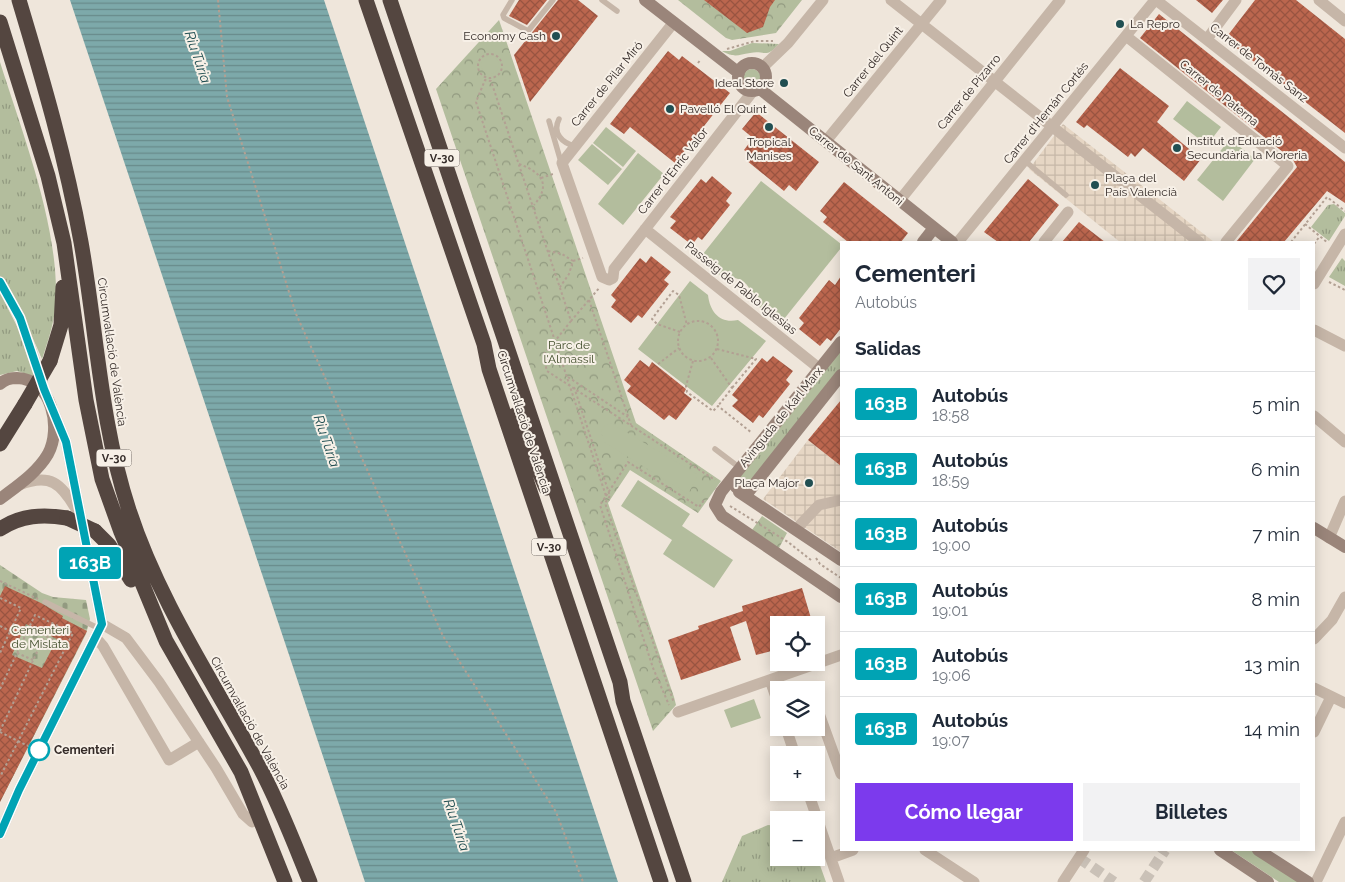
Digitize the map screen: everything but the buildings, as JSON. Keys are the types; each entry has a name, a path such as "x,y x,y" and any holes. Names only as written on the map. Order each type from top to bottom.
{"highway":[{"name":"Circumval·lació de València","path":"19,0 54,120 71,190 81,245 103,404 117,471 129,511 148,562 171,611 260,767 285,819 310,882"},
{"name":"Circumval·lació de València","path":"366,0 484,344 492,378 661,882"},
{"name":"Circumval·lació de València","path":"390,0 620,682 623,701 684,882"},
{"path":"0,22 7,51"},
{"path":"0,36 7,51"},
{"name":"V-30","path":"7,51 48,176 64,243 86,400 102,479 121,532 166,640 241,772 285,882"},
{"path":"0,444 50,360 61,325 63,302 58,221"},
{"path":"484,344 497,364 517,422 554,508 615,684 623,701"},
{"path":"0,529 10,522 30,516 49,515 74,517 95,531 109,545 122,563 166,640"}],"street":[{"path":"645,0 739,73 741,86 756,90 765,80 762,68 755,64 747,65 739,73"},
{"path":"762,68 788,43 823,0"},
{"path":"891,0 1198,241"},
{"name":"Carrer del Quint","path":"826,141 941,0"},
{"name":"Carrer de Pizarro","path":"900,200 1060,0"},
{"name":"Carrer d'Hernán Cortés","path":"953,241 1025,161 1155,0"},
{"name":"Carrer de Tomás Sanz","path":"1155,0 1345,148"},
{"path":"1207,40 1236,0"},
{"path":"1319,0 1345,21"},
{"name":"Carrer de Pilar Miró","path":"563,167 575,146 674,22"},
{"name":"Carrer de Paterna","path":"1126,36 1288,166 1227,241"},
{"name":"Carrer de Sant Antoni","path":"756,90 826,141 951,241"},
{"name":"Carrer d'Enric Valor","path":"604,275 606,265 614,269 756,90"},
{"path":"563,167 596,264 604,275"},
{"path":"1045,241 1068,212"},
{"path":"923,241 934,228"},
{"name":"Passeig de Pablo Iglesias","path":"645,229 820,369"},
{"path":"1315,282 1345,234"},
{"path":"0,282 20,318 51,406 66,442 74,517"},
{"path":"1315,331 1345,346"},
{"name":"Avinguda de Karl Marx","path":"720,495 840,343"},
{"name":"Avinguda de Karl Marx","path":"746,495 840,376"},
{"path":"0,384 4,380 14,378 33,382 41,388 51,406 55,425 48,453 30,475 0,499"},
{"path":"1315,417 1345,442"},
{"path":"736,473 736,487 840,559"},
{"path":"18,486 31,481 51,481 66,491 74,517 103,646 169,760 199,742"},
{"path":"746,495 735,491 720,495 716,505 722,516 840,596"},
{"path":"800,525 819,505 840,500"},
{"path":"1329,538 1345,500"},
{"path":"1315,529 1345,546"},
{"path":"1315,638 1332,620 1345,597"},
{"path":"99,630 126,638 159,682 199,742 243,814 252,822"},
{"path":"0,834 19,790 99,630"},
{"path":"678,712 840,655"},
{"path":"1315,689 1345,703"},
{"path":"1315,730 1331,697"},
{"path":"825,730 840,771"},
{"path":"811,801 839,882"},
{"path":"1316,882 1344,825"},
{"path":"830,858 850,851"},
{"path":"927,851 974,882"},
{"path":"1063,882 1083,851"},
{"path":"1222,851 1268,882"},
{"path":"1260,851 1308,882"}],"lane":[{"path":"512,0 503,14 504,18 528,31 552,0"},
{"path":"602,0 617,11"},
{"path":"559,119 556,128 561,139 565,144 575,146"},
{"path":"549,121 563,167"},
{"path":"1025,161 1066,195"},
{"path":"716,449 736,473"},
{"path":"45,602 99,630"}],"path":[{"path":"218,0 228,97 296,314 443,636 556,812 583,882"},
{"path":"724,49 734,49 755,41 776,40"},
{"path":"571,321 491,81 489,79 482,74 478,66 481,59 492,54 500,60 502,67 496,76 489,79 485,80 476,102 606,496"},
{"path":"519,164 531,168 541,178 541,196 533,206"},
{"path":"541,178 563,167"},
{"path":"1323,194 1345,212"},
{"path":"1292,241 1327,197"},
{"path":"1305,224 1336,249"},
{"path":"1315,243 1320,236"},
{"path":"548,250 562,254 573,261 569,274 560,287"},
{"path":"604,275 589,300 543,355 547,371 713,479"},
{"path":"680,332 657,324 652,319 673,291 679,296 687,325"},
{"path":"589,300 631,425"},
{"path":"698,321 711,326 718,336 717,349 710,358 703,361 693,361 685,357 679,348 678,338 680,332 687,325 698,321"},
{"path":"658,364 679,348"},
{"path":"693,361 686,386 687,392 713,412 756,359 717,349"},
{"path":"710,358 732,388"},
{"path":"567,376 628,417"},
{"path":"574,387 610,496 605,503 678,712"},
{"path":"718,406 762,441"},
{"path":"678,712 670,708 653,668 600,505 628,462 699,507 704,500"},
{"path":"720,495 811,560"},
{"path":"788,542 809,553 820,564 840,577"},
{"path":"0,587 1,581 45,602"},
{"path":"0,598 21,608 0,653"},
{"path":"0,689 35,615 73,633 0,777"},
{"path":"0,626 10,631"},
{"path":"28,628 67,646"},
{"path":"28,746 0,732 45,635"},
{"path":"17,653 33,660"}],"green space":[{"path":"678,0 802,0 776,33 732,40 726,38"},
{"name":"Parc de l'Almassil","path":"499,20 636,423 721,481 698,513 630,470 608,503 676,705 653,731 436,89"},
{"path":"752,43 779,44 768,53 755,52 733,55 722,51 730,51"},
{"path":"490,56 496,59 499,65 496,71 490,74 484,71 481,65 484,59"},
{"path":"0,62 36,176 50,235 56,292 55,309 50,335 42,359 22,314 0,276"},
{"path":"748,69 756,69 761,74 759,85 748,87 743,82 743,74"},
{"path":"1187,101 1221,127 1207,145 1173,119"},
{"path":"606,127 636,151 623,167 593,143"},
{"path":"1230,139 1255,159 1223,201 1197,180"},
{"path":"592,144 622,169 608,185 578,160"},
{"path":"638,153 664,174 623,225 598,204"},
{"path":"761,181 840,243 840,249 780,324 752,301 750,290 744,282 729,277 723,278 699,259"},
{"path":"1334,204 1345,213 1345,216 1329,241 1311,227 1328,205"},
{"path":"1342,258 1345,261 1345,286 1329,277"},
{"path":"690,281 708,295 711,307 717,316 726,320 738,320 766,341 712,406 638,349"},
{"path":"0,293 21,334 36,377 17,371 0,375"},
{"path":"840,349 840,370 746,486 737,478"},
{"path":"611,423 698,475 688,494 604,442 601,431 605,425"},
{"path":"638,480 690,514 682,526 733,560 714,588 663,554 672,540 621,506"},
{"path":"762,516 787,533 779,548 752,530"},
{"name":"Cementeri de Mislata","path":"0,565 42,593 53,597 86,600 90,619 86,634 0,802"},
{"path":"754,699 761,718 731,728 724,710"},
{"path":"770,825 770,866 820,866 826,882 722,882 742,836"},
{"path":"1232,851 1254,851 1300,882 1279,882"}],"shaded area":[{"name":"Plaça del País Valencià","path":"1063,124 1213,241 1119,241 1029,169"},
{"name":"Plaça Major","path":"808,440 840,465 840,551 763,499"}],"water":[{"name":"Riu Túria","path":"70,0 324,0 618,882 365,882"}],"tunnel":[{"path":"1144,882 1164,851"},
{"path":"1079,858 1114,882"}],"bus line":[{"name":"163B","path":"0,282 20,318 44,389 66,442 102,624 19,790 0,834"}],"place":[{"name":"La Repro","path":"1120,24"},
{"name":"Economy Cash","path":"556,36"},
{"name":"Ideal Store","path":"784,83"},
{"name":"Pavelló El Quint","path":"670,109"},
{"name":"Tropical Manises","path":"769,127"},
{"name":"Institut d'Eduació Secundària la Moreria","path":"1177,148"},
{"name":"Plaça del País Valencià","path":"1095,185"},
{"name":"Plaça Major","path":"809,483"},
{"name":"Cementeri","path":"39,750"}]}
